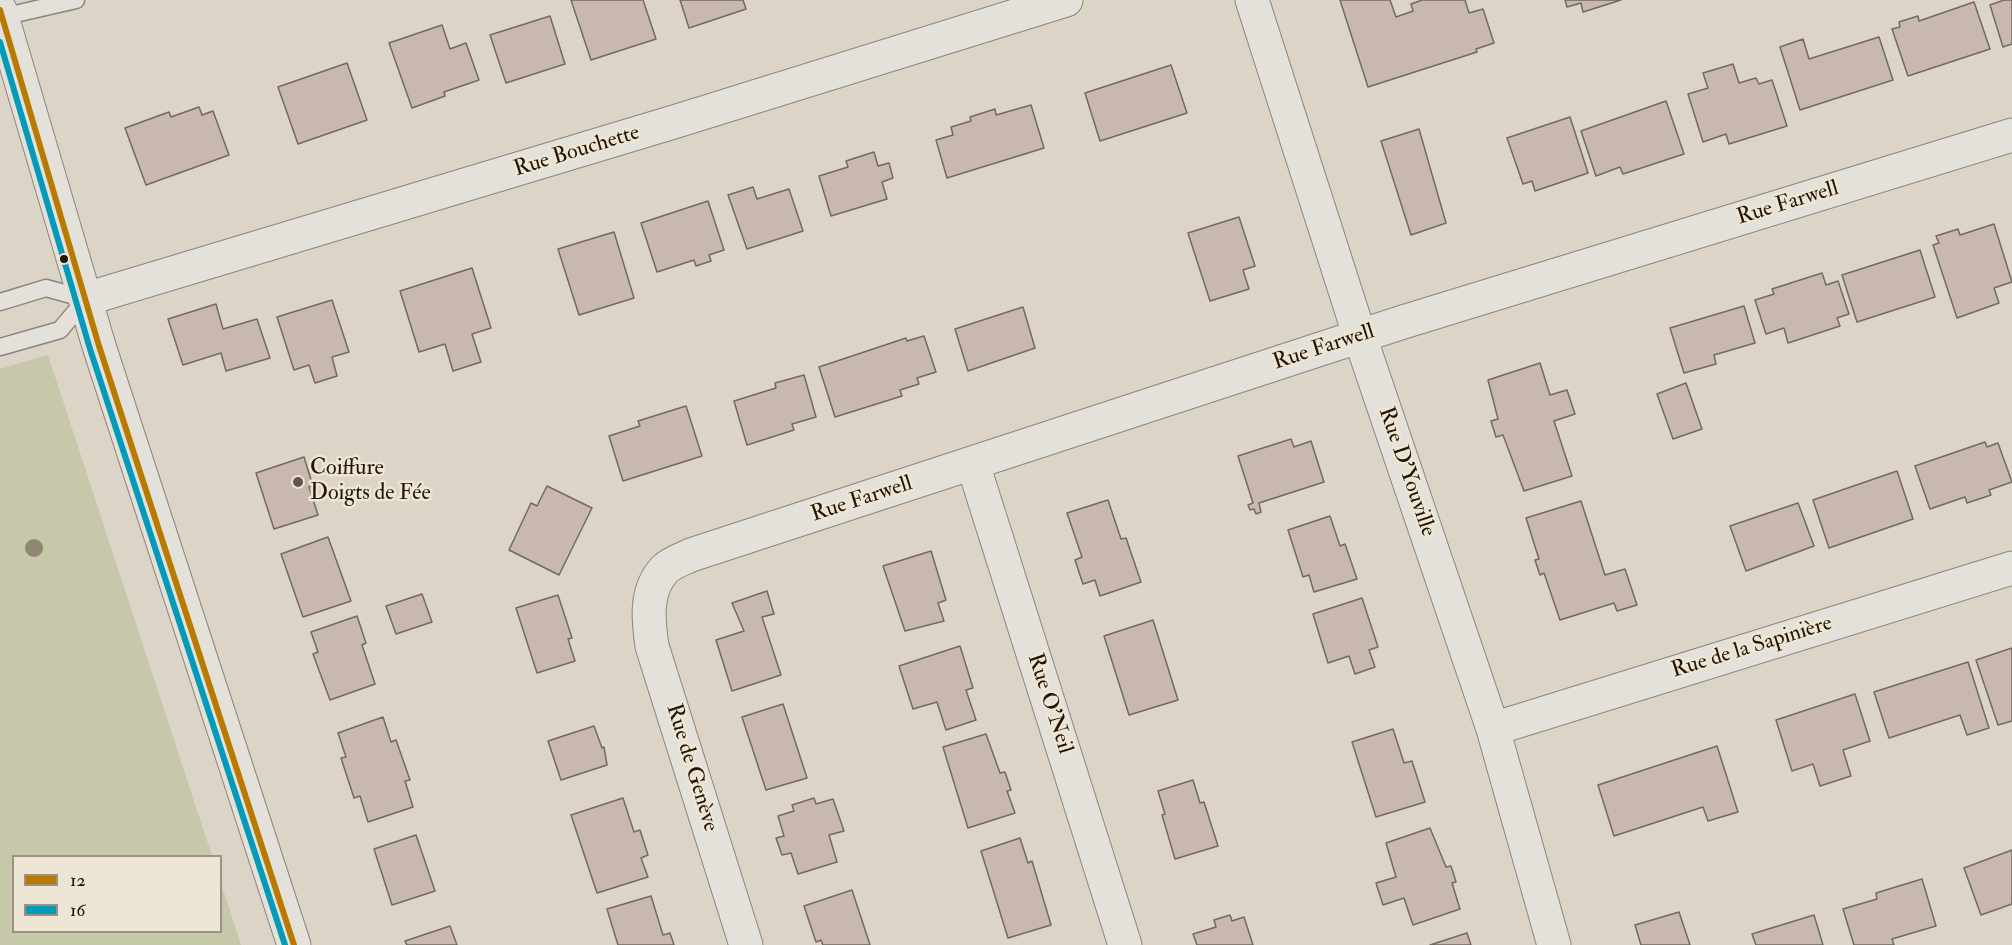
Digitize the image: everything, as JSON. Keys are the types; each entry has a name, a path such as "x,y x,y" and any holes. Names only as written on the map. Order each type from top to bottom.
{"street":[{"name":"Rue Bouchette","path":"86,299 1066,0"},
{"name":"Rue D'Youville","path":"1252,0 1360,336 1493,729 1554,945"},
{"path":"1,14 86,299 294,945"},
{"name":"Rue Farwell","path":"652,590 666,568 691,555 1360,336 2012,135"},
{"name":"Rue O'Neil","path":"973,464 1125,945"},
{"name":"Rue de la Sapinière","path":"1493,729 2012,568"},
{"name":"Rue de Genève","path":"652,590 648,616 652,646 746,945"}],"lane":[{"path":"1,14 76,0"},
{"path":"0,302 46,288 86,299 60,330 0,346"}],"green space":[{"path":"48,355 212,855 12,855 12,933 222,933 222,886 241,945 0,945 0,369"}],"building":[{"path":"571,0 643,0 656,39 591,60"},
{"path":"680,0 743,0 746,9 689,28"},
{"path":"1340,0 1390,0 1396,17 1413,11 1411,4 1422,0 1465,0 1469,13 1483,9 1494,43 1476,49 1477,52 1368,87"},
{"path":"1565,0 1621,0 1583,12 1581,3 1567,7"},
{"path":"2012,0 2012,44 2003,47 1990,5"},
{"path":"1974,2 1990,49 1908,76 1892,29 1900,27 1899,22 1918,16 1919,21"},
{"path":"550,16 565,64 506,83 490,35"},
{"path":"442,25 450,49 466,43 479,80 444,92 445,96 412,108 389,43"},
{"path":"1879,37 1893,80 1800,110 1780,47 1803,39 1809,59"},
{"path":"347,63 367,120 298,144 278,87"},
{"path":"1733,64 1739,83 1756,78 1759,84 1772,80 1787,126 1729,144 1726,134 1703,142 1688,94 1708,88 1703,73"},
{"path":"1171,65 1187,113 1100,141 1085,93"},
{"path":"1666,101 1684,154 1623,174 1620,167 1596,176 1581,131"},
{"path":"1031,105 1044,148 947,178 936,140 953,135 951,127 971,121 970,117 995,109 996,115"},
{"path":"199,107 202,115 213,111 229,155 146,185 125,128 169,112 171,117"},
{"path":"1570,117 1588,173 1535,191 1532,181 1523,184 1507,138"},
{"path":"1419,129 1446,223 1411,235 1381,141"},
{"path":"874,152 878,166 889,163 893,178 882,182 887,199 831,216 819,176 848,167 846,161"},
{"path":"753,187 757,199 789,189 803,231 747,249 728,195"},
{"path":"708,201 724,250 709,255 711,261 696,266 694,260 657,272 641,223"},
{"path":"1239,217 1255,266 1243,270 1249,289 1210,301 1188,233"},
{"path":"1994,224 2012,282 1994,288 1999,303 1957,318 1933,245 1939,243 1936,236 1958,229 1960,235"},
{"path":"614,232 634,298 579,315 558,249"},
{"path":"1920,250 1935,297 1857,322 1842,275"},
{"path":"472,268 491,328 472,334 481,362 453,371 445,344 419,352 400,291"},
{"path":"1822,273 1826,285 1838,281 1849,314 1837,318 1840,326 1788,343 1784,328 1766,334 1755,300 1774,294 1772,289"},
{"path":"332,300 349,352 332,357 337,376 315,383 309,365 294,370 277,317"},
{"path":"216,304 223,329 257,319 270,358 226,371 221,353 183,365 168,319"},
{"path":"1744,306 1755,343 1714,355 1716,364 1684,373 1670,328"},
{"path":"1023,307 1035,348 968,371 955,329"},
{"path":"924,336 936,372 917,378 919,384 900,390 902,396 835,417 819,367 906,338 907,341"},
{"path":"1540,363 1550,395 1567,390 1575,414 1554,421 1572,476 1524,491 1503,435 1496,437 1491,421 1498,419 1488,380"},
{"path":"804,375 816,417 792,424 794,430 747,445 734,401 776,388 775,383"},
{"path":"1686,383 1702,429 1673,439 1657,394"},
{"path":"686,406 702,456 623,481 609,436 640,426 638,421"},
{"path":"1291,439 1294,447 1311,441 1324,482 1259,503 1261,512 1256,514 1254,509 1250,510 1248,505 1253,503 1238,456"},
{"path":"1985,442 1987,447 1998,443 2012,482 1989,490 1991,495 1967,503 1965,497 1930,509 1915,466"},
{"path":"304,457 313,486 309,487 318,515 274,529 256,473"},
{"path":"1897,471 1913,519 1829,548 1813,500"},
{"path":"547,486 592,508 559,575 509,550 531,503 537,506"},
{"path":"1108,500 1121,539 1126,538 1141,582 1100,596 1095,580 1083,584 1075,560 1082,557 1067,513"},
{"path":"1581,501 1605,575 1625,569 1637,605 1617,611 1614,603 1560,620 1544,573 1540,575 1535,560 1539,559 1526,518"},
{"path":"1798,503 1814,546 1746,571 1730,526"},
{"path":"1330,516 1340,546 1345,544 1357,579 1314,592 1309,575 1303,577 1288,530"},
{"path":"328,537 351,601 303,617 281,554"},
{"path":"931,551 946,600 938,603 944,621 905,631 883,566"},
{"path":"767,591 774,614 762,617 781,675 732,691 716,640 744,631 732,603"},
{"path":"422,594 432,622 396,634 386,606"},
{"path":"558,595 572,638 568,639 575,661 537,673 516,608"},
{"path":"1362,598 1378,647 1369,650 1375,667 1355,674 1349,656 1328,663 1313,614"},
{"path":"357,616 366,643 362,645 375,684 330,700 313,654 318,652 311,632"},
{"path":"1153,620 1178,700 1129,715 1104,636"},
{"path":"960,646 973,688 966,690 976,720 946,730 937,702 913,709 899,666"},
{"path":"2012,648 2012,721 1998,725 1976,660"},
{"path":"1968,662 1989,728 1967,735 1960,715 1889,738 1874,692"},
{"path":"1855,694 1870,741 1843,750 1851,776 1820,786 1813,764 1792,771 1776,720"},
{"path":"783,704 807,778 766,790 742,717"},
{"path":"383,717 391,742 396,740 410,780 405,781 413,807 368,822 360,796 354,798 341,758 346,757 338,733"},
{"path":"594,726 602,748 604,747 607,765 561,780 548,741"},
{"path":"1393,729 1404,763 1412,761 1425,802 1376,817 1352,742"},
{"path":"986,734 1000,773 1005,772 1011,790 1007,791 1015,813 968,828 943,747"},
{"path":"1717,746 1738,812 1708,821 1703,807 1614,836 1598,785"},
{"path":"1193,780 1200,803 1204,802 1218,846 1175,859 1162,815 1165,814 1158,791"},
{"path":"623,798 634,832 640,830 648,855 641,858 648,877 597,893 571,815"},
{"path":"814,798 816,804 833,799 844,831 829,835 837,862 798,874 791,853 782,855 776,838 784,836 778,816 794,811 792,805"},
{"path":"1430,828 1446,867 1451,866 1456,882 1452,883 1460,909 1413,925 1404,898 1383,905 1376,883 1396,877 1386,843"},
{"path":"416,835 435,891 392,905 374,849"},
{"path":"1020,838 1028,863 1032,861 1051,925 1008,938 981,851"},
{"path":"2012,850 2012,904 1981,915 1964,868"},
{"path":"1922,879 1936,926 1892,939 1894,945 1854,945 1843,909 1877,899 1876,893"},
{"path":"852,890 870,945 823,945 821,940 816,942 804,906"},
{"path":"651,896 663,935 670,933 674,945 618,945 607,909"},
{"path":"1679,912 1690,945 1641,945 1635,925"},
{"path":"1230,915 1232,921 1244,917 1253,945 1197,945 1193,934 1216,927 1214,920"},
{"path":"1814,915 1823,945 1756,945 1752,934"},
{"path":"450,926 457,945 407,945 405,941"},
{"path":"1467,933 1471,945 1430,945"}],"transit line":[{"name":"12","path":"0,10 99,346 294,945"},
{"name":"16","path":"0,42 90,349 285,945"}],"place":[{"name":"Coiffure Doigts de Fée","path":"298,482"}]}
